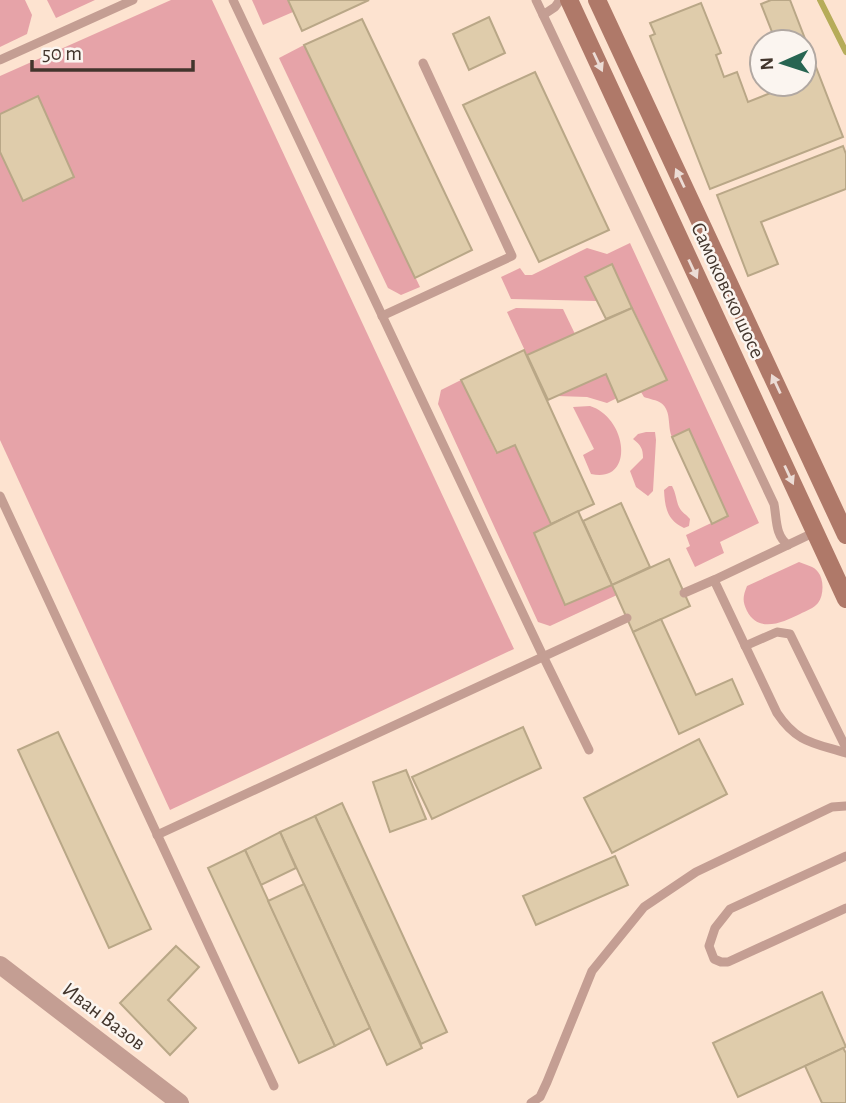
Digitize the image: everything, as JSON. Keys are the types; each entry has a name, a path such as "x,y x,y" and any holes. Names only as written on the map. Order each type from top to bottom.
{"main road":[{"name":"Самоковско шосе","path":"569,0 846,599"},
{"name":"Самоковско шосе","path":"597,0 846,535"}],"street":[{"name":"Иван Вазов","path":"0,965 180,1103"}],"lane":[{"path":"0,60 133,0"},
{"path":"233,0 589,750"},
{"path":"536,0 774,504 777,533 788,545"},
{"path":"543,15 560,0"},
{"path":"382,316 512,256 423,63"},
{"path":"0,496 274,1086"},
{"path":"684,593 815,532"},
{"path":"714,580 777,713 786,726 800,739 846,750"},
{"path":"157,835 627,618"},
{"path":"745,646 777,632 790,634 846,750"},
{"path":"531,1103 540,1097 547,1082 592,971 644,907 696,872 832,807 846,806"},
{"path":"846,856 730,909 715,928 709,946 714,958 727,962 846,908"}],"shaded area":[{"path":"0,0 25,0 32,15 27,34 0,47"},
{"path":"47,0 95,0 56,18"},
{"path":"171,0 212,0 514,649 170,810 0,440 0,76"},
{"path":"252,0 288,0 293,12 263,25"},
{"path":"304,45 420,287 401,295 388,288 279,58"},
{"path":"630,243 759,523 720,542 724,553 695,567 686,548 690,546 686,535 728,515 689,430 672,437 664,406 644,397 641,392 667,379 612,265 586,277 597,301 511,299 501,277 520,268 525,275 532,275 587,248 607,254"},
{"path":"516,308 563,309 575,334 527,355 507,312"},
{"path":"606,374 617,398 607,403 587,397 557,396"},
{"path":"461,380 496,453 515,445 551,524 534,533 565,605 612,585 617,595 550,626 538,622 438,404 441,390"},
{"path":"590,406 603,413 619,435 620,460 615,469 605,474 591,474 583,455 594,449 573,407"},
{"path":"646,432 655,432 656,440 653,491 648,496 636,487 630,471 643,458 641,447 633,439"},
{"path":"672,486 680,509 690,519 689,526 684,528 678,525 668,513 664,490"},
{"path":"799,562 814,568 820,575 822,592 818,603 779,623 765,624 752,618 744,601 747,586"}],"building":[{"path":"288,0 369,0 302,31"},
{"path":"771,0 790,0 801,28 770,28 761,4"},
{"path":"701,3 721,53 716,55 724,77 737,72 748,102 758,98 818,98 818,72 843,137 710,189 650,36 655,34 650,23"},
{"path":"489,17 505,53 469,70 453,34"},
{"path":"362,19 472,250 415,278 304,45"},
{"path":"535,72 609,230 539,262 463,105"},
{"path":"38,96 74,177 23,201 0,152 0,114"},
{"path":"843,146 846,154 846,189 761,222 778,264 748,276 717,195"},
{"path":"612,264 632,308 606,319 585,277"},
{"path":"632,308 667,380 618,402 606,374 548,400 527,355"},
{"path":"524,350 594,504 551,524 515,445 497,453 461,380"},
{"path":"689,429 728,516 712,524 672,437"},
{"path":"621,503 650,567 612,585 583,521"},
{"path":"578,511 612,585 565,605 534,533"},
{"path":"669,559 690,606 633,632 612,585"},
{"path":"661,619 696,695 732,679 743,704 679,734 633,632"},
{"path":"523,727 541,768 432,819 412,777"},
{"path":"58,732 151,929 109,948 18,750"},
{"path":"699,739 727,794 612,853 584,798"},
{"path":"406,770 426,819 390,832 373,782"},
{"path":"342,803 447,1032 421,1044 315,816"},
{"path":"315,816 422,1048 387,1065 280,832"},
{"path":"280,832 296,868 261,885 245,850"},
{"path":"245,850 335,1046 299,1063 208,868"},
{"path":"615,856 628,885 536,925 523,896"},
{"path":"304,884 370,1028 335,1046 268,901"},
{"path":"176,946 199,967 168,1000 196,1028 170,1055 120,1003"},
{"path":"822,992 846,1047 738,1097 713,1043"},
{"path":"843,1048 846,1053 846,1103 822,1103 805,1066"}],"waterway":[{"path":"820,0 846,52"}]}
